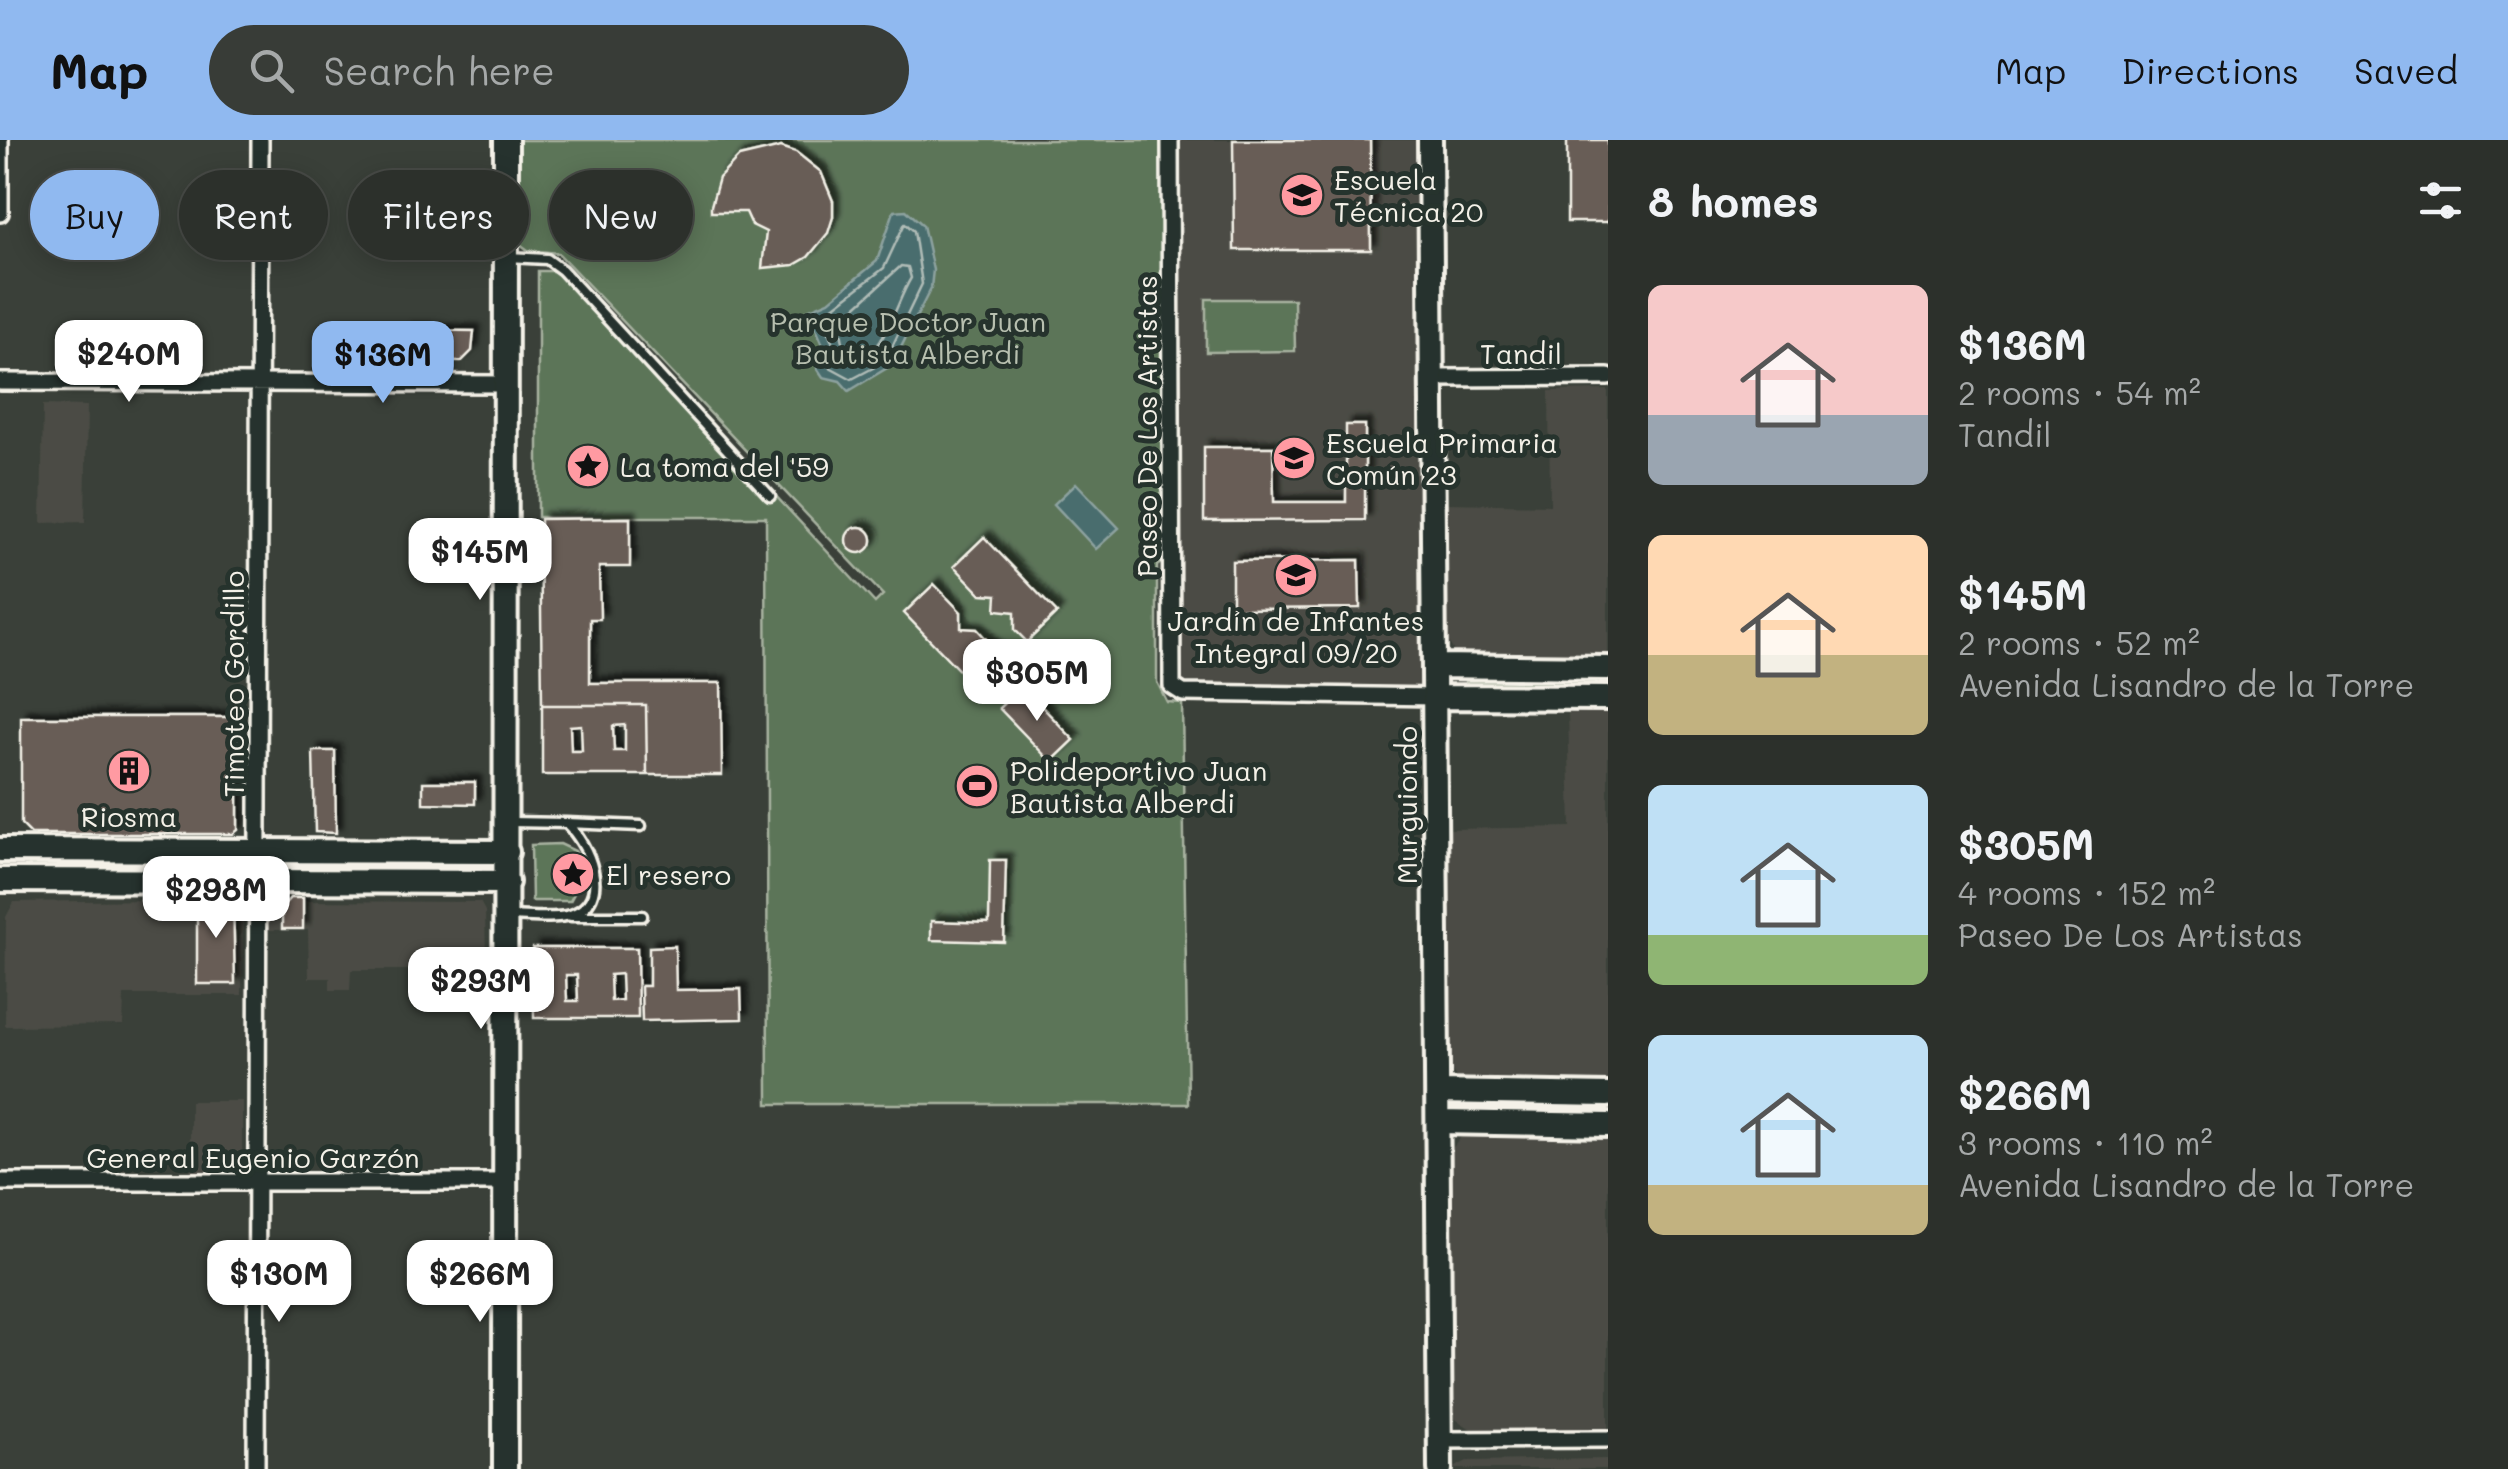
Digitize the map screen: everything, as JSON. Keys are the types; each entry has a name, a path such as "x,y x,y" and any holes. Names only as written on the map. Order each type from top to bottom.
{"main road":[{"path":"505,170 506,140"},
{"name":"Murguiondo","path":"1430,140 1440,1469"},
{"path":"504,260 506,1469"},
{"path":"1436,666 1608,668"},
{"path":"1436,696 1608,698"},
{"path":"0,850 507,852"},
{"path":"0,880 507,882"},
{"path":"1438,1092 1608,1095"},
{"path":"1438,1122 1608,1125"}],"street":[{"path":"0,140 0,212"},
{"name":"Timoteo Gordillo","path":"256,1469 260,140"},
{"name":"Paseo De Los Artistas","path":"1170,140 1172,686 1183,693 1436,696"},
{"name":"Tandil","path":"1434,378 1608,377"},
{"path":"0,382 506,384"},
{"name":"General Eugenio Garzón","path":"0,1182 507,1182"},
{"path":"1440,1440 1608,1439"}],"lane":[{"path":"525,260 554,264 770,496"},
{"path":"507,822 641,826"},
{"path":"566,824 585,842 593,870 588,902 566,916"},
{"path":"507,916 642,916"}],"shaded area":[{"path":"1174,140 1415,140 1420,688 1190,685 1180,681"},
{"path":"1608,390 1608,659 1456,655 1448,641 1445,503 1550,505 1549,391"},
{"path":"43,405 87,406 85,522 41,523"},
{"path":"1568,712 1608,713 1608,1088 1460,1083 1447,1064 1449,829 1571,827"},
{"path":"223,899 235,904 243,920 242,995 124,995 123,1025 5,1026 6,917 14,902"},
{"path":"285,901 480,902 485,911 486,961 418,961 417,970 351,970 350,990 330,990 330,978 309,978 308,930 266,930 269,913"},
{"path":"190,1101 242,1101 242,1162 232,1177 190,1179"},
{"path":"1465,1132 1608,1133 1608,1429 1471,1429 1454,1418 1451,1150"},
{"path":"1608,1459 1608,1469 1452,1469 1467,1461"}],"green space":[{"name":"Parque Doctor Juan Bautista Alberdi","path":"516,140 1165,140 1163,561 1157,566 1157,682 1167,702 1182,703 1188,1104 768,1104 766,517 538,517 538,271 555,271 767,498 773,493 875,603 883,595 565,260 693,260 693,170 549,170 549,252 529,250 529,170 516,170"},
{"path":"1206,299 1294,299 1295,351 1206,352"},
{"path":"1608,675 1608,689 1468,686 1466,681"},
{"path":"560,844 575,851 586,871 570,901 532,901 531,845"},
{"path":"465,859 465,873 288,873 288,860"},
{"path":"29,860 148,860 148,869 174,869 175,860 228,860 228,873 88,872 87,863 60,863 60,873 29,872"},
{"path":"1478,1102 1608,1104 1608,1118 1475,1114"}],"water":[{"path":"906,210 923,225 933,270 931,288 892,365 849,391 840,381 823,377 817,368 824,347 808,310 829,301 877,261 894,211"},
{"path":"1076,483 1119,528 1096,549 1054,504"}],"building":[{"name":"Escuela Técnica 20","path":"1233,140 1370,140 1371,250 1234,250"},
{"path":"1567,140 1608,140 1608,222 1567,222"},
{"path":"781,147 796,152 821,172 833,201 833,217 828,233 808,257 794,265 762,268 766,232 752,225 746,212 711,212 711,206 719,178 739,157"},
{"path":"406,330 474,331 472,351 461,362 406,361"},
{"path":"1346,425 1365,425 1365,520 1204,521 1204,447 1273,447 1274,502 1346,502"},
{"path":"630,518 630,567 599,567 600,619 590,619 590,683 721,683 722,775 647,775 646,705 542,705 540,519"},
{"path":"859,527 868,531 872,540 868,549 859,553 850,549 846,540 850,531"},
{"path":"984,537 1057,613 1027,642 1015,630 1015,612 996,610 997,595 981,594 954,566"},
{"path":"1359,560 1360,608 1232,609 1232,561"},
{"name":"Polideportivo Juan Bautista Alberdi","path":"934,584 961,612 961,628 977,629 998,652 998,669 977,689 904,613"},
{"path":"1022,686 1074,740 1051,762 999,708"},
{"path":"542,705 646,705 647,775 542,775","holes":["581,725 582,751 571,751 570,726","625,725 625,751 614,751 613,726"]},
{"name":"Riosma","path":"21,717 238,717 238,830 233,834 31,834 21,824"},
{"path":"313,751 335,751 336,833 315,832"},
{"path":"423,782 475,782 475,804 423,803"},
{"path":"990,860 1006,860 1004,942 931,940 931,921 989,923"},
{"path":"233,897 235,984 197,984 197,899"},
{"path":"290,898 303,898 303,929 282,929 282,907"},
{"path":"675,946 676,990 741,989 742,1019 642,1021 641,986 649,986 649,947"},
{"path":"533,948 637,948 638,1018 534,1018","holes":["621,974 622,1000 611,1001 610,975","566,975 577,975 578,1001 567,1001"]}],"place":[{"name":"Escuela Técnica 20","path":"1302,195"},
{"name":"Escuela Primaria Común 23","path":"1294,458"},
{"name":"La toma del '59","path":"588,466"},
{"name":"Jardín de Infantes Integral 09/20","path":"1296,575"},
{"name":"Riosma","path":"129,771"},
{"name":"Polideportivo Juan Bautista Alberdi","path":"977,786"},
{"name":"El resero","path":"573,874"}]}
